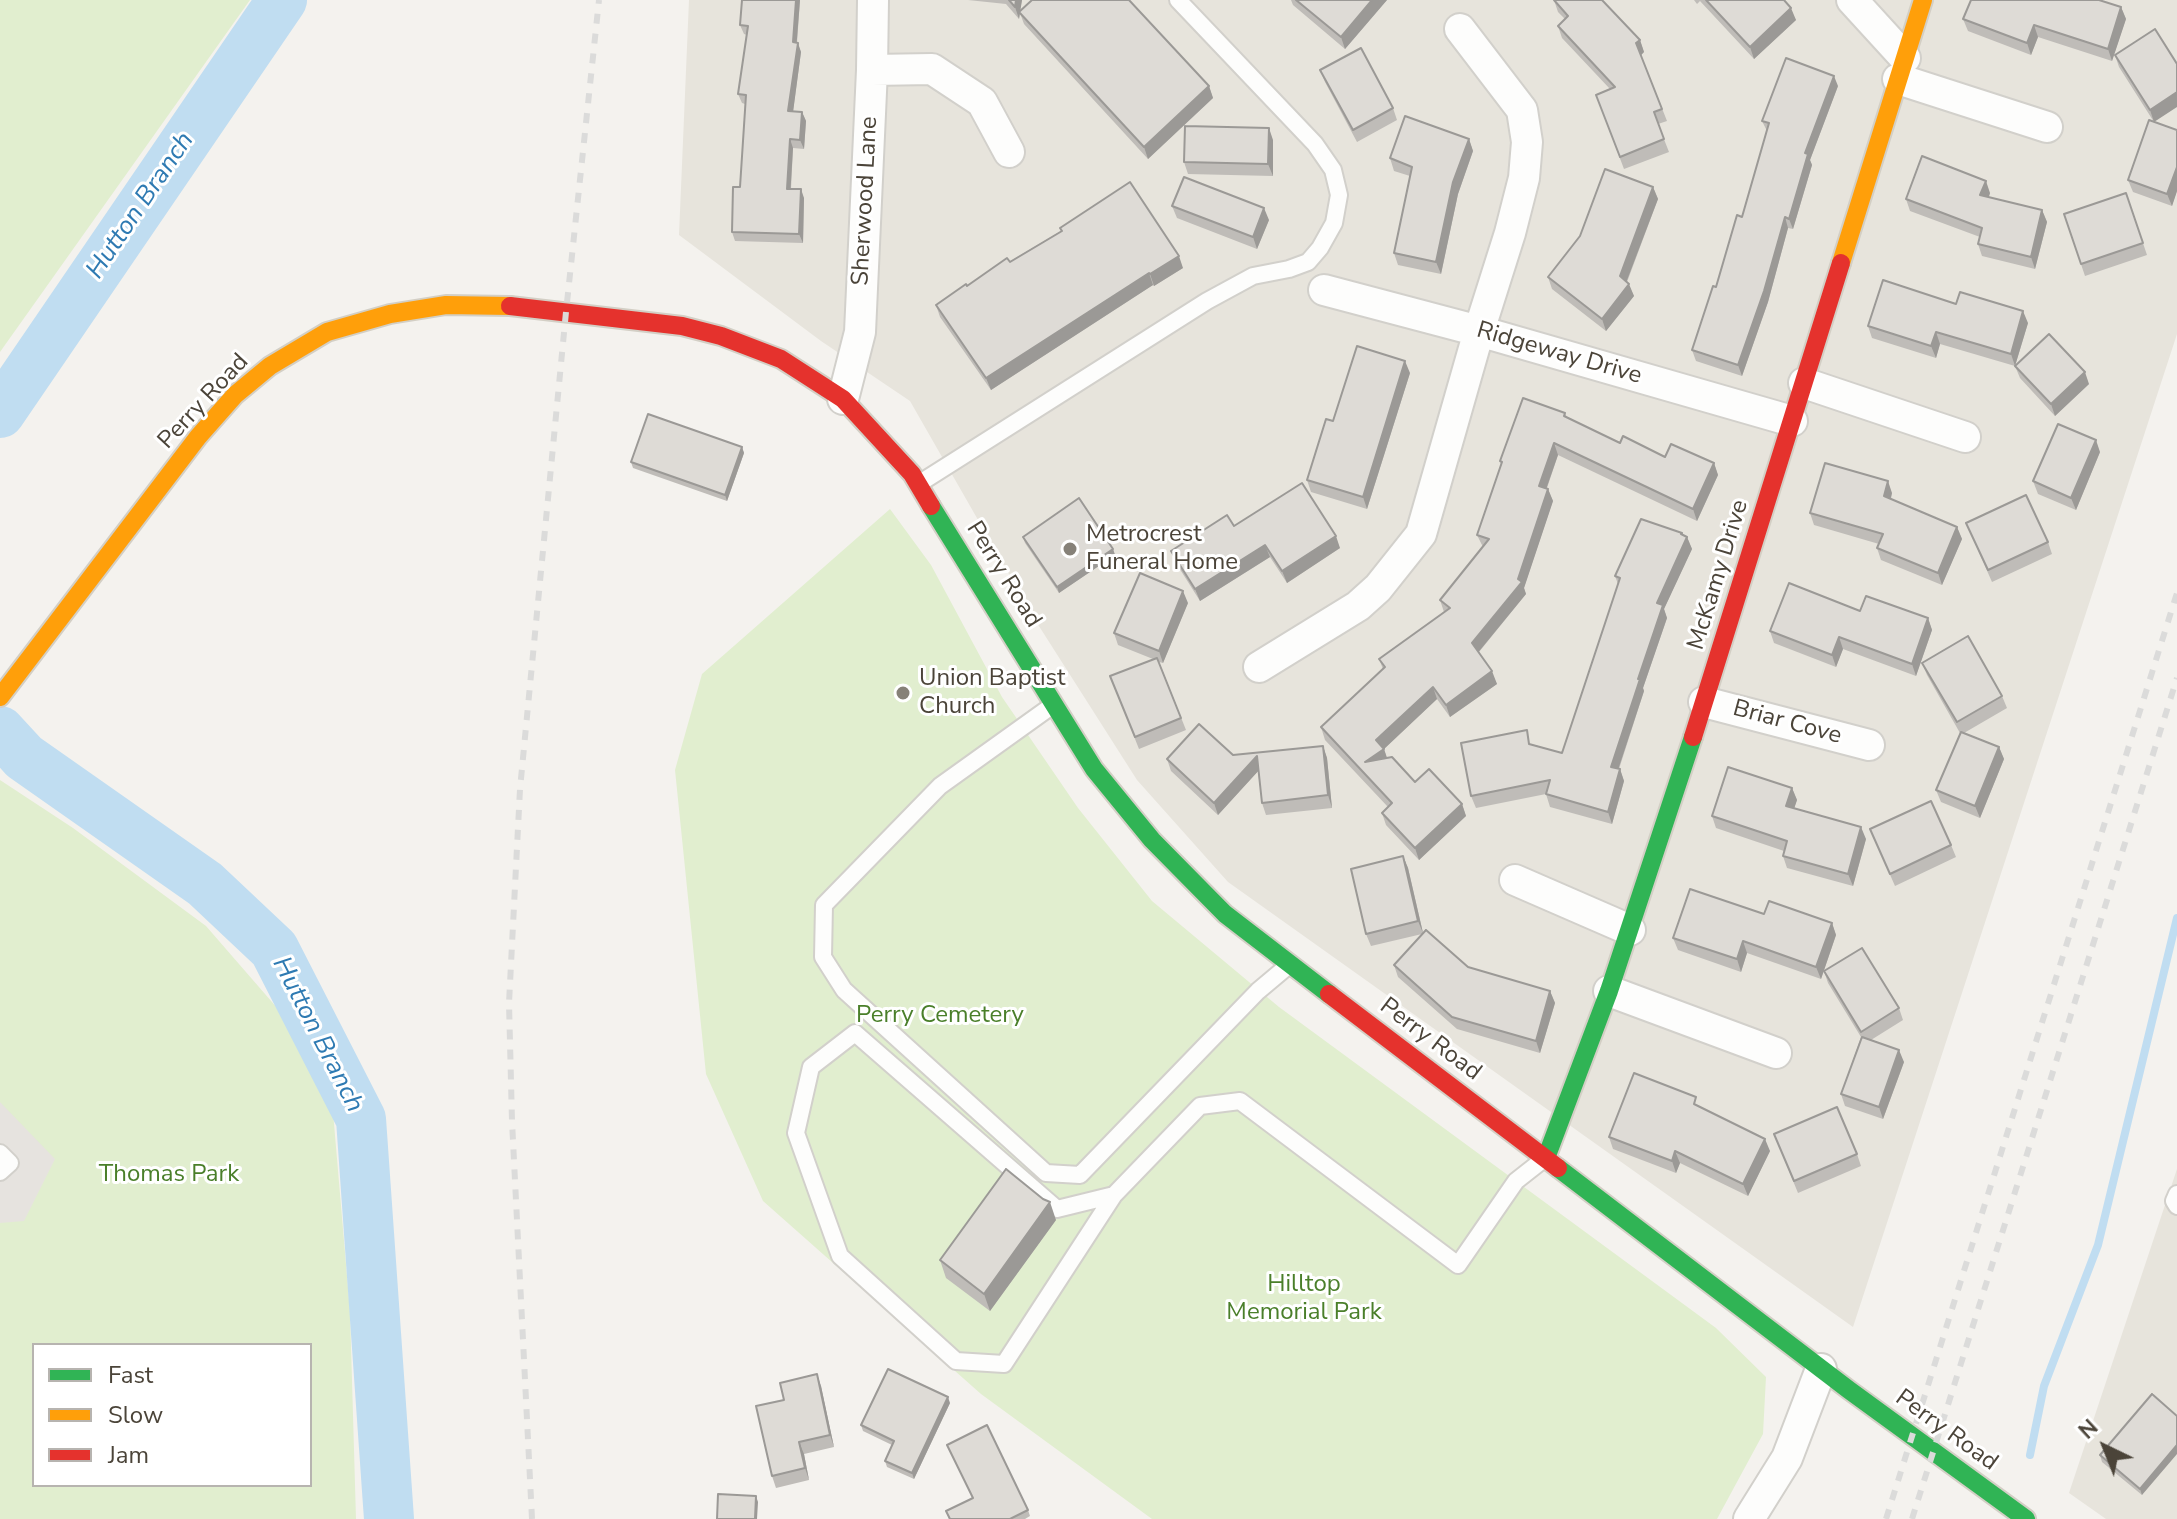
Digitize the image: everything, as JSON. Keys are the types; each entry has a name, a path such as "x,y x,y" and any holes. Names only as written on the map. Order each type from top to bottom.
{"street":[{"name":"Sherwood Lane","path":"843,399 860,332 873,0"},
{"path":"1852,0 1902,69 2047,127"},
{"name":"McKamy Drive","path":"1546,1158 1630,930 1923,0"},
{"path":"1259,667 1358,606 1378,588 1421,534 1510,233 1524,178 1527,142 1522,110 1460,29"},
{"path":"872,70 932,69 982,102 1009,152"},
{"name":"Ridgeway Drive","path":"1324,290 1792,421"},
{"name":"Perry Road","path":"0,697 198,437 235,395 270,366 327,332 390,314 446,305 510,306 682,326 721,336 781,359 843,399 912,474 1094,769 1152,840 1225,914 1912,1438 2026,1519"},
{"path":"1804,383 1965,437"},
{"name":"Briar Cove","path":"1704,702 1869,745"},
{"path":"1515,880 1630,930"},
{"path":"1609,991 1776,1053"},
{"path":"1749,1519 1787,1458 1821,1369"}],"lane":[{"path":"918,484 1207,301 1253,276 1308,262 1334,223 1339,195 1333,170 1315,144 1178,0"},
{"path":"1055,704 940,786 824,905 823,957 844,990 1046,1173 1080,1175 1258,991 1290,964"},
{"path":"1114,1195 1057,1209 855,1033 811,1067 796,1133 840,1256 956,1361 1004,1364 1114,1195 1200,1106 1240,1101 1458,1265 1516,1181 1546,1158"},
{"path":"0,1153 10,1163 0,1172"},
{"path":"2177,1194 2174,1201 2177,1206"}],"shaded area":[{"path":"689,0 2177,0 2177,334 1853,1327 1228,882 1137,780 1037,623 910,401 821,341 679,235"},
{"path":"0,1102 55,1159 24,1221 0,1223"},
{"path":"2177,1169 2177,1519 2106,1519 2069,1493"}],"green space":[{"path":"0,0 250,0 0,352"},
{"path":"890,509 931,565 1002,697 1078,808 1152,901 1279,1007 1716,1328 1766,1377 1763,1434 1717,1519 1152,1519 981,1394 763,1201 706,1074 675,770 702,674"},
{"name":"Thomas Park","path":"0,780 73,828 206,926 285,1017 333,1112 350,1311 356,1519 0,1519"}],"building":[{"path":"742,0 796,0 793,42 798,43 788,111 802,112 800,140 790,139 787,189 801,189 799,234 732,232 733,187 740,187 746,95 738,94 748,26 740,25"},
{"path":"1032,0 1129,0 1209,86 1144,147 1019,12"},
{"path":"1296,0 1372,0 1341,37"},
{"path":"1554,0 1602,0 1640,40 1636,43 1662,109 1654,112 1664,139 1620,157 1596,95 1615,87 1558,26 1568,16"},
{"path":"1706,0 1784,0 1791,8 1750,47"},
{"path":"1971,0 2099,0 2121,7 2108,49 2034,25 2027,43 1963,19"},
{"path":"2155,29 2177,64 2177,92 2150,110 2115,55"},
{"path":"1361,48 1393,108 1353,130 1320,70"},
{"path":"1786,58 1834,76 1805,153 1808,154 1789,219 1785,217 1738,365 1692,350 1713,286 1716,287 1737,215 1742,217 1769,123 1762,121"},
{"path":"1405,116 1469,139 1453,182 1436,262 1394,253 1412,167 1390,158"},
{"path":"2149,120 2177,130 2177,167 2167,194 2128,180"},
{"path":"1185,126 1269,128 1268,164 1184,162"},
{"path":"1922,156 1986,181 1980,195 2042,210 2031,257 1978,244 1982,228 1906,199"},
{"path":"1605,169 1653,187 1620,276 1629,284 1602,319 1548,277 1580,236"},
{"path":"1184,177 1264,208 1253,237 1172,206"},
{"path":"1130,182 1179,256 986,378 936,305 1007,258 1010,262 1062,231 1060,228"},
{"path":"2126,193 2143,243 2081,264 2064,214"},
{"path":"1883,280 1956,304 1960,292 2023,311 2011,354 1936,332 1931,346 1868,326"},
{"path":"2049,334 2085,372 2051,404 2015,366"},
{"path":"1357,346 1405,361 1363,497 1307,480 1326,419 1333,421"},
{"path":"1523,398 1565,413 1564,416 1620,443 1623,436 1665,457 1671,444 1714,463 1693,509 1554,443 1539,486 1548,489 1518,579 1522,582 1472,643 1492,671 1446,705 1433,687 1376,740 1384,749 1365,762 1392,757 1415,782 1429,769 1462,804 1415,848 1382,813 1392,803 1321,727 1385,667 1379,659 1450,608 1440,600 1489,539 1477,535"},
{"path":"648,414 742,447 725,495 631,462"},
{"path":"2058,424 2096,440 2071,498 2033,481"},
{"path":"1825,463 1888,481 1884,496 1957,527 1938,573 1877,548 1883,534 1810,513"},
{"path":"1302,483 1336,536 1282,571 1265,545 1195,589 1171,551 1227,515 1234,526"},
{"path":"2026,495 2048,542 1988,570 1966,523"},
{"name":"Metrocrest Funeral Home","path":"1079,498 1113,549 1057,587 1023,537"},
{"path":"1641,519 1687,537 1657,603 1663,605 1611,767 1620,769 1608,812 1546,794 1550,780 1471,796 1461,743 1527,730 1529,744 1562,753 1620,578 1615,576"},
{"path":"1140,573 1183,591 1159,651 1114,633"},
{"path":"1789,583 1860,611 1866,596 1928,618 1912,664 1839,637 1832,655 1770,631"},
{"path":"1968,636 2002,696 1957,722 1922,663"},
{"path":"1157,658 1181,718 1135,737 1110,676"},
{"path":"1199,724 1233,755 1323,746 1328,795 1262,803 1257,756 1214,803 1167,759"},
{"path":"1961,732 1999,747 1975,806 1936,790"},
{"path":"1728,767 1792,788 1786,806 1861,827 1848,874 1783,856 1787,841 1712,816"},
{"path":"1931,801 1951,845 1890,874 1870,829"},
{"path":"1403,856 1418,921 1366,934 1351,869"},
{"path":"1690,889 1764,914 1769,901 1832,923 1816,967 1743,941 1737,959 1673,938"},
{"path":"1426,930 1468,967 1550,991 1536,1041 1452,1017 1394,965"},
{"path":"1862,948 1899,1008 1861,1032 1824,971"},
{"path":"1862,1037 1899,1050 1879,1107 1841,1094"},
{"path":"1634,1073 1696,1097 1694,1104 1765,1139 1743,1184 1675,1151 1672,1161 1609,1137"},
{"path":"1837,1107 1857,1154 1794,1181 1774,1134"},
{"path":"1006,1169 1050,1202 984,1294 940,1260"},
{"path":"888,1369 948,1397 912,1473 885,1461 894,1441 861,1425"},
{"path":"817,1374 830,1435 799,1442 805,1468 772,1476 756,1406 784,1400 780,1383"},
{"path":"2152,1394 2177,1416 2177,1445 2140,1489 2100,1455"},
{"path":"987,1425 1028,1510 1010,1519 950,1519 946,1511 973,1498 947,1445"},
{"path":"718,1494 756,1496 755,1519 717,1519"}],"waterway":[{"name":"Hutton Branch","path":"0,413 282,0"},
{"name":"Hutton Branch","path":"0,731 24,757 205,884 274,949 361,1119 389,1519"},
{"path":"2030,1455 2044,1386 2098,1245 2177,918"}],"railway":[{"path":"532,1519 509,1003 520,789 599,0"},
{"path":"1886,1519 2177,593"},
{"path":"1912,1519 2177,678"}],"traffic: fast":[{"path":"931,506 1094,769 1152,840 1225,914 1329,994"},
{"path":"1546,1158 1609,991 1693,737"},
{"path":"1558,1168 1849,1390 2026,1519"}],"traffic: slow":[{"path":"1841,263 1923,0"},
{"path":"0,697 198,437 235,395 270,366 327,332 390,314 446,305 510,306"}],"traffic: jam":[{"path":"1693,737 1841,263"},
{"path":"510,306 682,326 721,336 781,359 843,399 912,474 931,506"},
{"path":"1329,994 1558,1168"}],"place":[{"name":"Metrocrest Funeral Home","path":"1070,549"},
{"name":"Union Baptist Church","path":"903,693"}],"park label":[{"name":"Perry Cemetery","path":"940,1016"},
{"name":"Hilltop Memorial Park","path":"1304,1299"}]}
